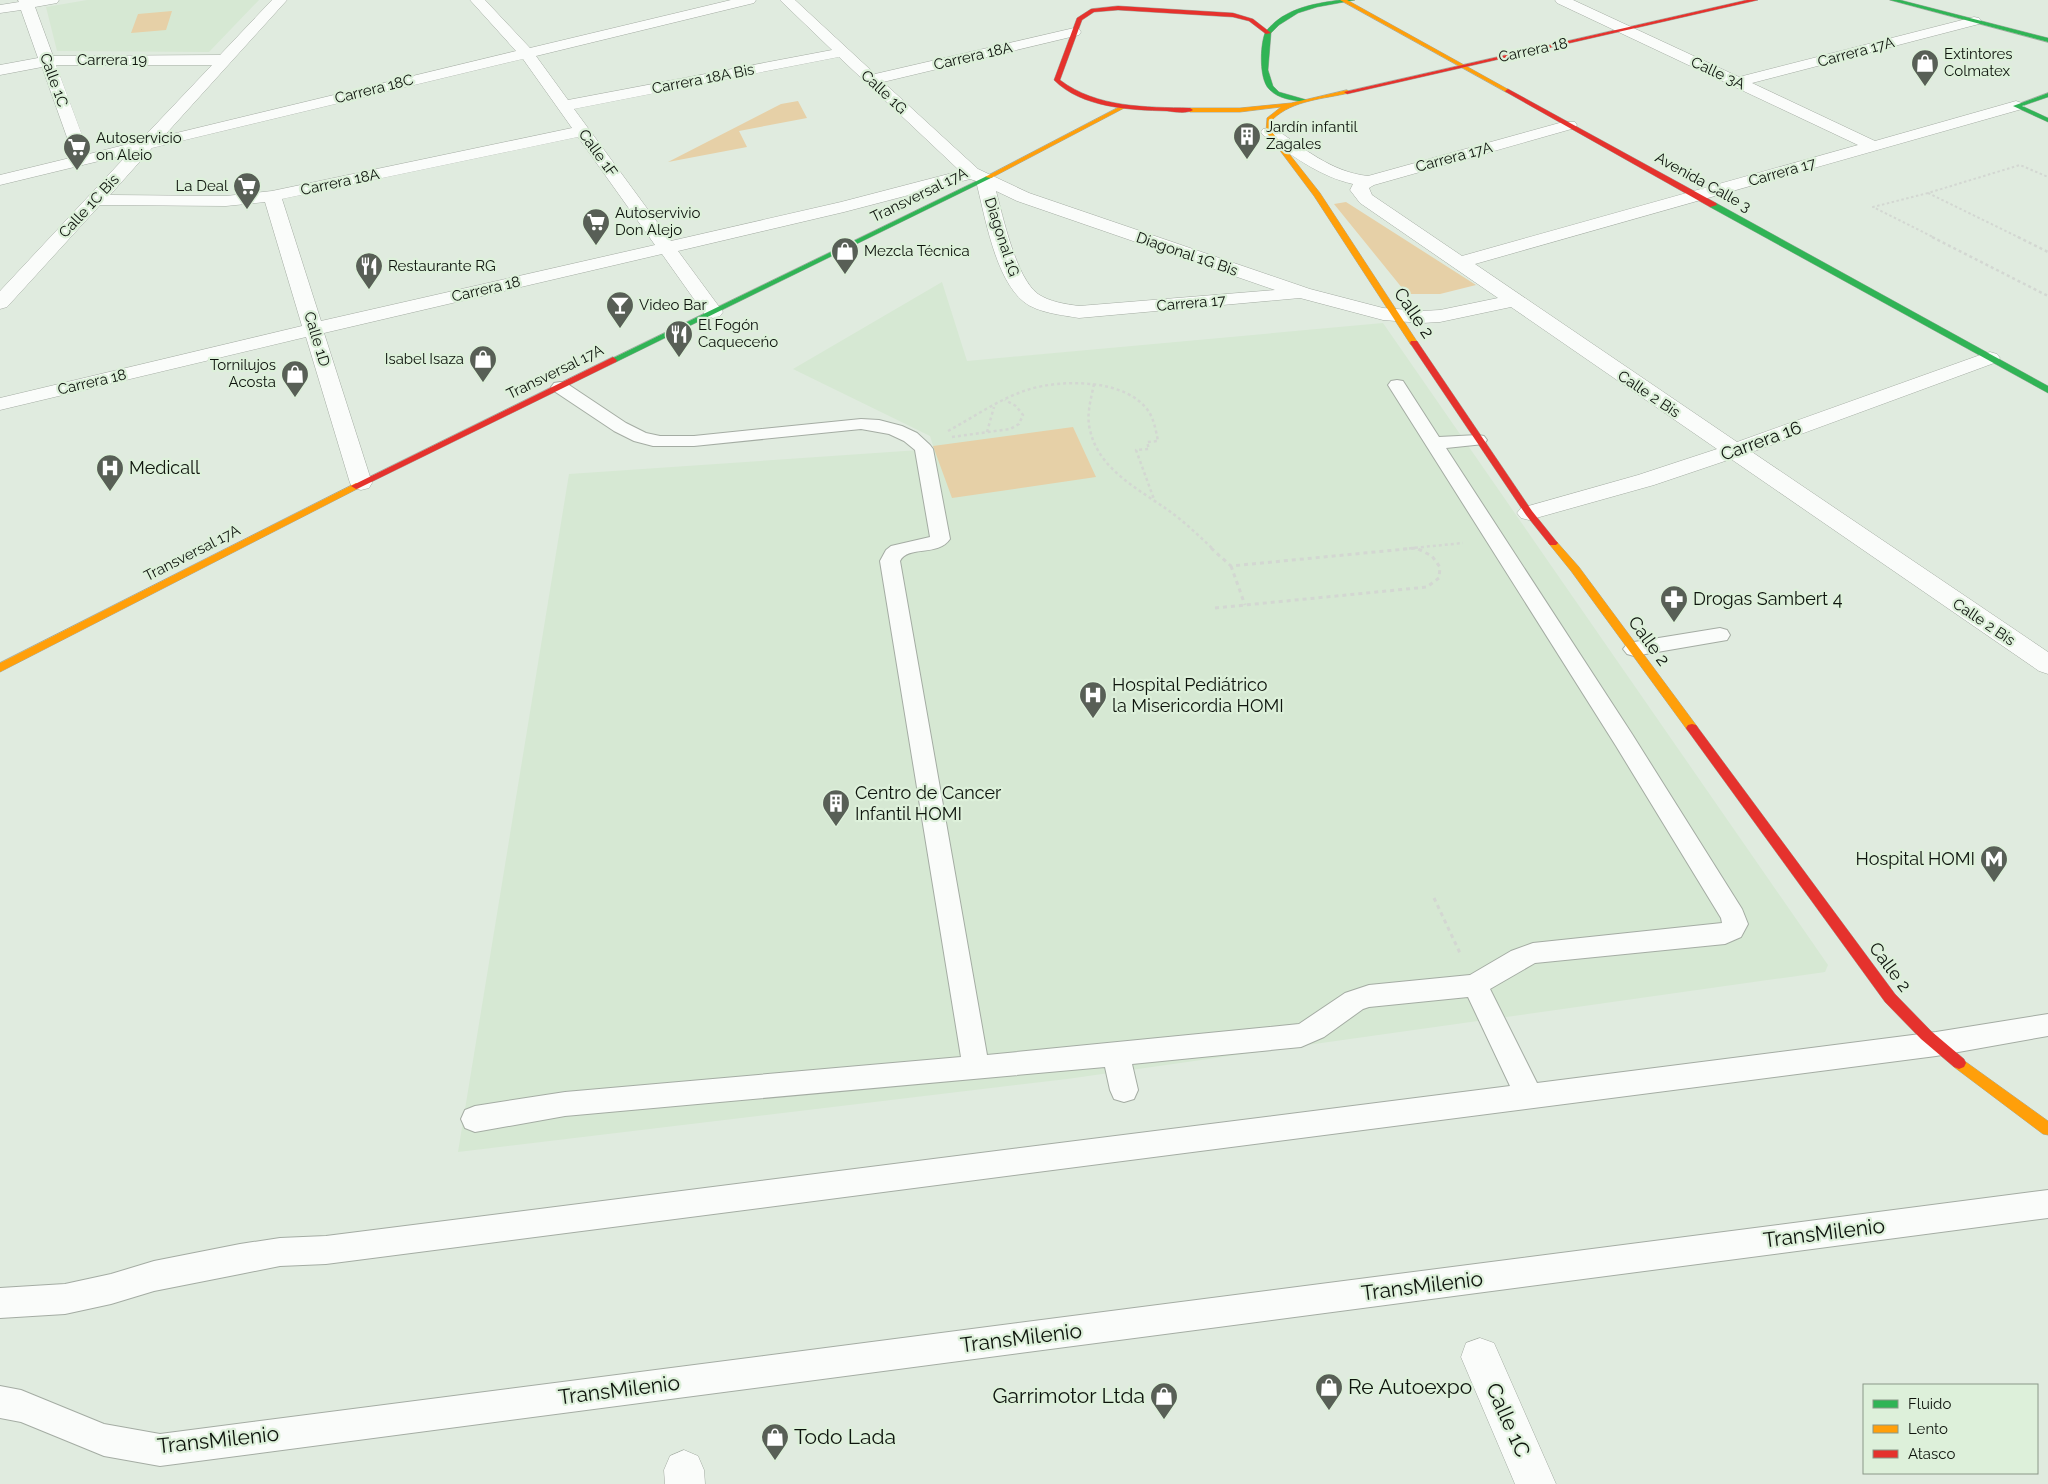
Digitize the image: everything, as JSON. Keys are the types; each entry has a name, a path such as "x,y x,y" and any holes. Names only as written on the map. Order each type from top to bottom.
{"street":[{"path":"0,9 25,2 52,0"},
{"name":"Calle 1C Bis","path":"0,303 280,0"},
{"name":"Calle 1F","path":"477,0 526,53 713,312"},
{"name":"Carrera 18C","path":"0,180 749,0"},
{"name":"Calle 1G","path":"787,0 871,80 978,177"},
{"path":"1310,100 1292,98 1273,92 1266,75 1268,33 1285,14 1347,0"},
{"name":"Avenida Calle 3","path":"1347,0 2048,390"},
{"name":"Calle 3A","path":"1562,0 1873,146"},
{"name":"Carrera 18","path":"1263,129 1275,111 1310,100 1755,0"},
{"path":"1892,0 2048,40"},
{"name":"Calle 1C","path":"25,2 83,160"},
{"path":"1074,32 1079,19 1089,7 1233,15 1251,20 1268,33"},
{"path":"1233,15 1261,9"},
{"name":"Carrera 17A","path":"1738,82 1974,21"},
{"name":"Carrera 18","path":"1074,32 1058,80 1059,84 1091,100 1125,106 1225,111 1310,100"},
{"name":"Carrera 18A","path":"871,80 1074,32"},
{"name":"Carrera 18A Bis","path":"564,106 843,52"},
{"name":"Carrera 19","path":"0,70 47,61 226,60"},
{"name":"Carrera 18","path":"1189,110 1224,106 1255,94 1266,75"},
{"name":"Carrera 17","path":"1459,263 2016,106 2048,95"},
{"name":"Transversal 17A","path":"0,668 361,483 713,312 978,177 1125,106"},
{"path":"2016,106 2048,120"},
{"name":"Carrera 18","path":"1189,110 1243,120"},
{"name":"Carrera 17A","path":"1368,181 1569,125"},
{"path":"1263,129 1333,175 1351,180 1368,181"},
{"name":"Calle 2","path":"1263,129 1317,195 1395,316 1529,514 1575,569 1890,998 1936,1044 1989,1087 2048,1129"},
{"name":"Carrera 18A","path":"95,200 226,201 272,196 582,131"},
{"name":"Carrera 18","path":"0,404 314,329 978,177"},
{"name":"Diagonal 1G Bis","path":"978,177 1023,197 1303,293 1356,308 1395,316 1440,316 1513,301"},
{"name":"Diagonal 1G","path":"978,177 1012,272 1020,287 1029,297 1045,305 1079,312"},
{"name":"Calle 2 Bis","path":"1368,181 1361,185 1359,190 1366,199 2048,665"},
{"name":"Calle 1D","path":"272,196 361,483"},
{"name":"Carrera 17","path":"1079,312 1303,293"},
{"name":"Carrera 16","path":"1529,514 1628,487 1990,358"},
{"name":"Calle 1C","path":"1480,1357 1536,1484"}],"lane":[{"path":"475,1119 565,1104 680,1092 976,1068 1301,1035 1315,1030 1354,1001 1369,996 1475,985 1520,958 1533,953 1726,934 1732,930 1735,924 1733,916 1624,740 1398,385"},
{"path":"560,387 626,430 640,437 655,440 694,442 861,424 896,430 926,443 924,449 940,539 931,545 898,551 891,557 890,561 976,1068"},
{"path":"1435,443 1478,440"},
{"path":"1634,649 1720,635"},
{"path":"1475,985 1529,1096"},
{"path":"0,1303 65,1299 197,1267 280,1252 326,1250 1936,1044 2048,1025"},
{"path":"1114,1053 1124,1090"},
{"name":"TransMilenio","path":"0,1402 20,1406 104,1440 160,1450 2048,1204"}],"path":[{"path":"2048,177 2020,165 1928,193 1873,206 2048,296"},
{"path":"1928,193 2048,252"},
{"path":"926,443 1027,390 1041,386 1074,383 1094,384 1123,393 1135,399 1152,416 1158,441 1147,442 1149,449 1136,450 1155,502"},
{"path":"1094,384 1088,403 1087,414 1088,427 1097,448 1114,471 1185,524 1231,566 1245,605"},
{"path":"926,443 1010,429 1022,421 1022,416 1020,410 1005,400"},
{"path":"987,432 994,407"},
{"path":"1231,566 1496,539"},
{"path":"1214,608 1427,586 1439,578 1441,573 1439,562 1428,552 1415,548"},
{"path":"1434,898 1475,985"}],"shaded area":[{"path":"87,0 259,0 209,52 57,51 46,7"},
{"path":"172,11 166,30 131,33 138,14"},
{"path":"798,101 807,118 739,131 747,147 668,162 781,104"},
{"path":"1346,202 1476,285 1440,294 1407,294 1334,204"},
{"name":"Hospital Pediátrico la Misericordia HOMI","path":"942,282 967,361 1383,323 1828,965 1825,972 1067,1079 458,1152 569,474 934,449 930,436 793,369"},
{"path":"1073,427 1096,477 952,498 933,446"}],"traffic: fast":[{"path":"1268,33 1286,17 1306,8 1352,0"},
{"path":"1893,0 2048,40"},
{"path":"1268,33 1265,70 1266,79 1270,87 1277,93 1304,100"},
{"path":"2016,106 2048,95"},
{"path":"2016,106 2048,120"},
{"path":"613,360 989,177"},
{"path":"1713,205 2048,390"}],"traffic: slow":[{"path":"1343,0 1508,91"},
{"path":"1347,92 1306,100 1285,107 1270,118 1269,132 1317,195 1414,343"},
{"path":"1190,110 1240,110 1289,104"},
{"path":"989,177 1125,106"},
{"path":"0,668 356,486"},
{"path":"1553,543 1575,569 1692,728"},
{"path":"1959,1063 2048,1129"}],"traffic: jam":[{"path":"1347,92 1755,0"},
{"path":"1190,110 1119,106 1084,97 1069,90 1057,80 1079,19 1093,10 1118,8 1233,15 1251,20 1268,33"},
{"path":"1508,91 1713,205"},
{"path":"1414,343 1529,513 1553,543"},
{"path":"356,486 613,360"},
{"path":"1692,728 1890,998 1926,1035 1959,1063"}],"place":[{"name":"Extintores Colmatex","path":"1925,87"},
{"name":"Jardín infantil Zagales","path":"1247,160"},
{"name":"Autoservicio on Aleio","path":"77,171"},
{"name":"La Deal","path":"247,210"},
{"name":"Autoservivio Don Alejo","path":"596,246"},
{"name":"Mezcla Técnica","path":"845,275"},
{"name":"Restaurante RG","path":"369,290"},
{"name":"Video Bar","path":"620,329"},
{"name":"El Fogón Caqueceńo","path":"679,358"},
{"name":"Isabel Isaza","path":"483,383"},
{"name":"Tornilujos Acosta","path":"295,398"},
{"name":"Medicall","path":"110,492"},
{"name":"Drogas Sambert 4","path":"1674,623"},
{"name":"Hospital Pediátrico la Misericordia HOMI","path":"1093,719"},
{"name":"Centro de Cancer Infantil HOMI","path":"836,827"},
{"name":"Hospital HOMI","path":"1994,883"},
{"name":"Re Autoexpo","path":"1329,1411"},
{"name":"Garrimotor Ltda","path":"1164,1420"},
{"name":"Todo Lada","path":"775,1461"}]}
